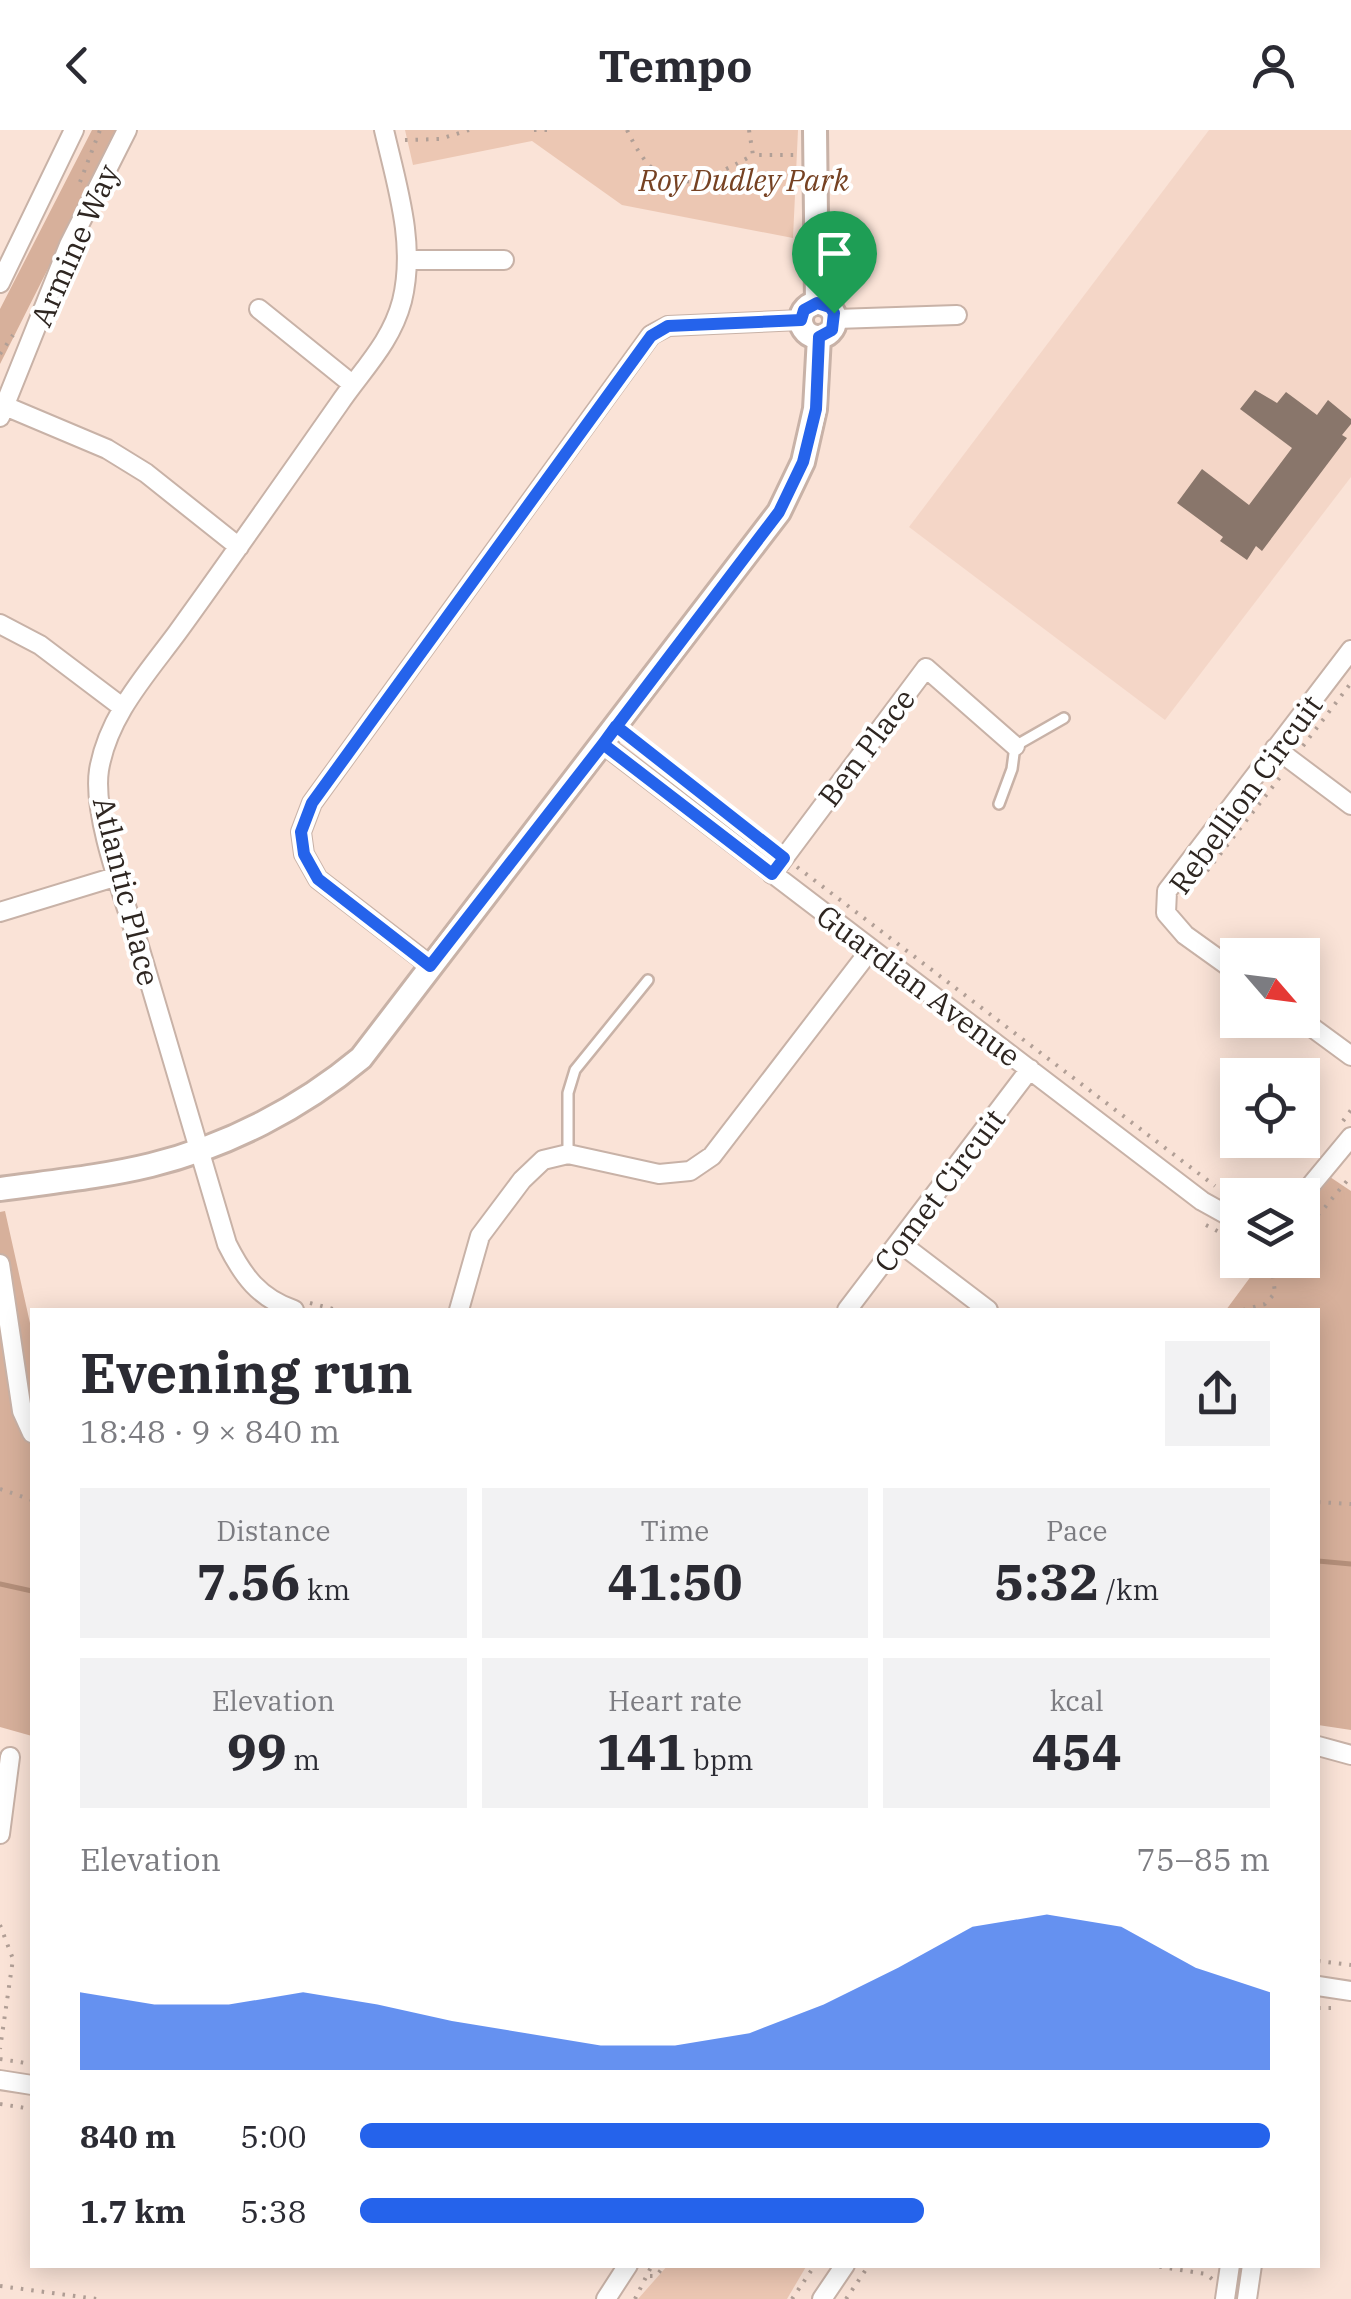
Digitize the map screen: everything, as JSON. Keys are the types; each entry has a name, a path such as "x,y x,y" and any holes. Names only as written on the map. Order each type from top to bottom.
{"street":[{"path":"0,283 74,130"},
{"name":"Armine Way","path":"2,412 68,245 128,130"},
{"path":"816,130 809,312 804,330 819,337 829,334 836,320"},
{"name":"Atlantic Place","path":"200,1150 118,876 100,806 98,774 104,748 122,707 239,548 352,384 383,348 401,303 408,260 405,224 385,137"},
{"path":"408,260 504,260"},
{"path":"430,966 318,879 304,854 301,832 312,803 651,336 668,326 830,307 836,320"},
{"path":"259,308 352,384"},
{"path":"836,320 957,316"},
{"path":"0,1190 146,1166 200,1150 244,1132 331,1082 360,1058 779,512 803,462 816,409 819,337"},
{"path":"2,412 107,450 146,474 239,548"},
{"path":"0,624 40,645 122,707"},
{"name":"Rebellion Circuit","path":"1220,960 1185,935 1166,913 1166,891 1351,650"},
{"name":"Ben Place","path":"772,874 926,668 1015,746"},
{"name":"Guardian Avenue","path":"610,735 772,874 1220,1212"},
{"path":"1276,748 1292,770 1351,805"},
{"path":"0,912 118,876"},
{"path":"460,1308 480,1236 542,1160 568,1154 659,1174 690,1172 712,1156 871,949"},
{"path":"1320,1033 1351,1056"},
{"name":"Comet Circuit","path":"849,1308 1030,1069"},
{"path":"200,1150 227,1244 244,1278 273,1303 300,1306"},
{"path":"1320,1178 1347,1150"},
{"path":"900,1243 985,1308"},
{"path":"0,1264 22,1411 30,1429"},
{"path":"1320,1747 1351,1755"},
{"path":"0,1834 10,1757"},
{"path":"1320,1986 1351,1991"},
{"path":"0,2080 30,2084"},
{"path":"606,2299 626,2268"},
{"path":"822,2299 842,2268"},
{"path":"1225,2299 1230,2268"},
{"path":"1248,2299 1252,2268"}],"lane":[{"path":"999,804 1015,746 1064,718"},
{"path":"568,1154 568,1093 575,1070 648,980"}],"path":[{"path":"407,130 408,140"},
{"path":"385,137 440,138 469,130"},
{"path":"534,130 547,130"},
{"path":"627,130 648,166 667,179 682,182 712,178 753,154 795,156 795,143"},
{"path":"750,130 753,154"},
{"path":"1201,878 1282,774 1292,770 1351,683"},
{"path":"610,735 784,858 1220,1190"},
{"path":"1320,1214 1351,1176"},
{"path":"1250,1308 1265,1304 1276,1293 1274,1278"},
{"path":"0,1490 30,1499"},
{"path":"1320,1502 1351,1504"},
{"path":"0,1925 14,1959 0,2049"},
{"path":"1320,1961 1351,1966"},
{"path":"1320,2008 1351,2010"},
{"path":"0,2058 30,2064"},
{"path":"0,2104 30,2109"},
{"path":"635,2299 651,2268"},
{"path":"649,2276 656,2276 663,2268"},
{"path":"792,2299 813,2268"},
{"path":"846,2299 866,2268"},
{"path":"1168,2268 1206,2274 1215,2281"},
{"path":"0,2286 96,2299"}],"shaded area":[{"path":"92,130 118,130 0,364 0,309"},
{"path":"1209,130 1351,130 1351,477 1165,720 909,527"},
{"path":"1327,1175 1351,1191 1351,1730 1320,1725 1320,1308 1227,1308 1250,1278 1320,1278 1320,1185"},
{"path":"5,1211 30,1323 30,1735 0,1727 0,1212"}],"green space":[{"name":"Roy Dudley Park","path":"405,130 798,130 793,238 622,205 532,141 413,165"},
{"path":"665,2268 805,2268 787,2299 638,2299"}],"building":[{"path":"1255,390 1277,403 1286,392 1317,415 1328,400 1351,419 1351,424 1342,435 1347,438 1262,551 1256,546 1247,560 1177,503 1202,469 1249,505 1292,448 1240,409"}],"waterway":[{"path":"1320,1561 1351,1564"},
{"path":"0,1584 30,1591"}],"route":[{"path":"834,313 830,307 817,303 804,310 801,320 668,326 651,336 312,803 301,832 304,854 318,879 430,966 616,726 632,742 784,858 772,874 603,744 779,512 803,462 816,409 819,337 832,330 834,313"}]}
